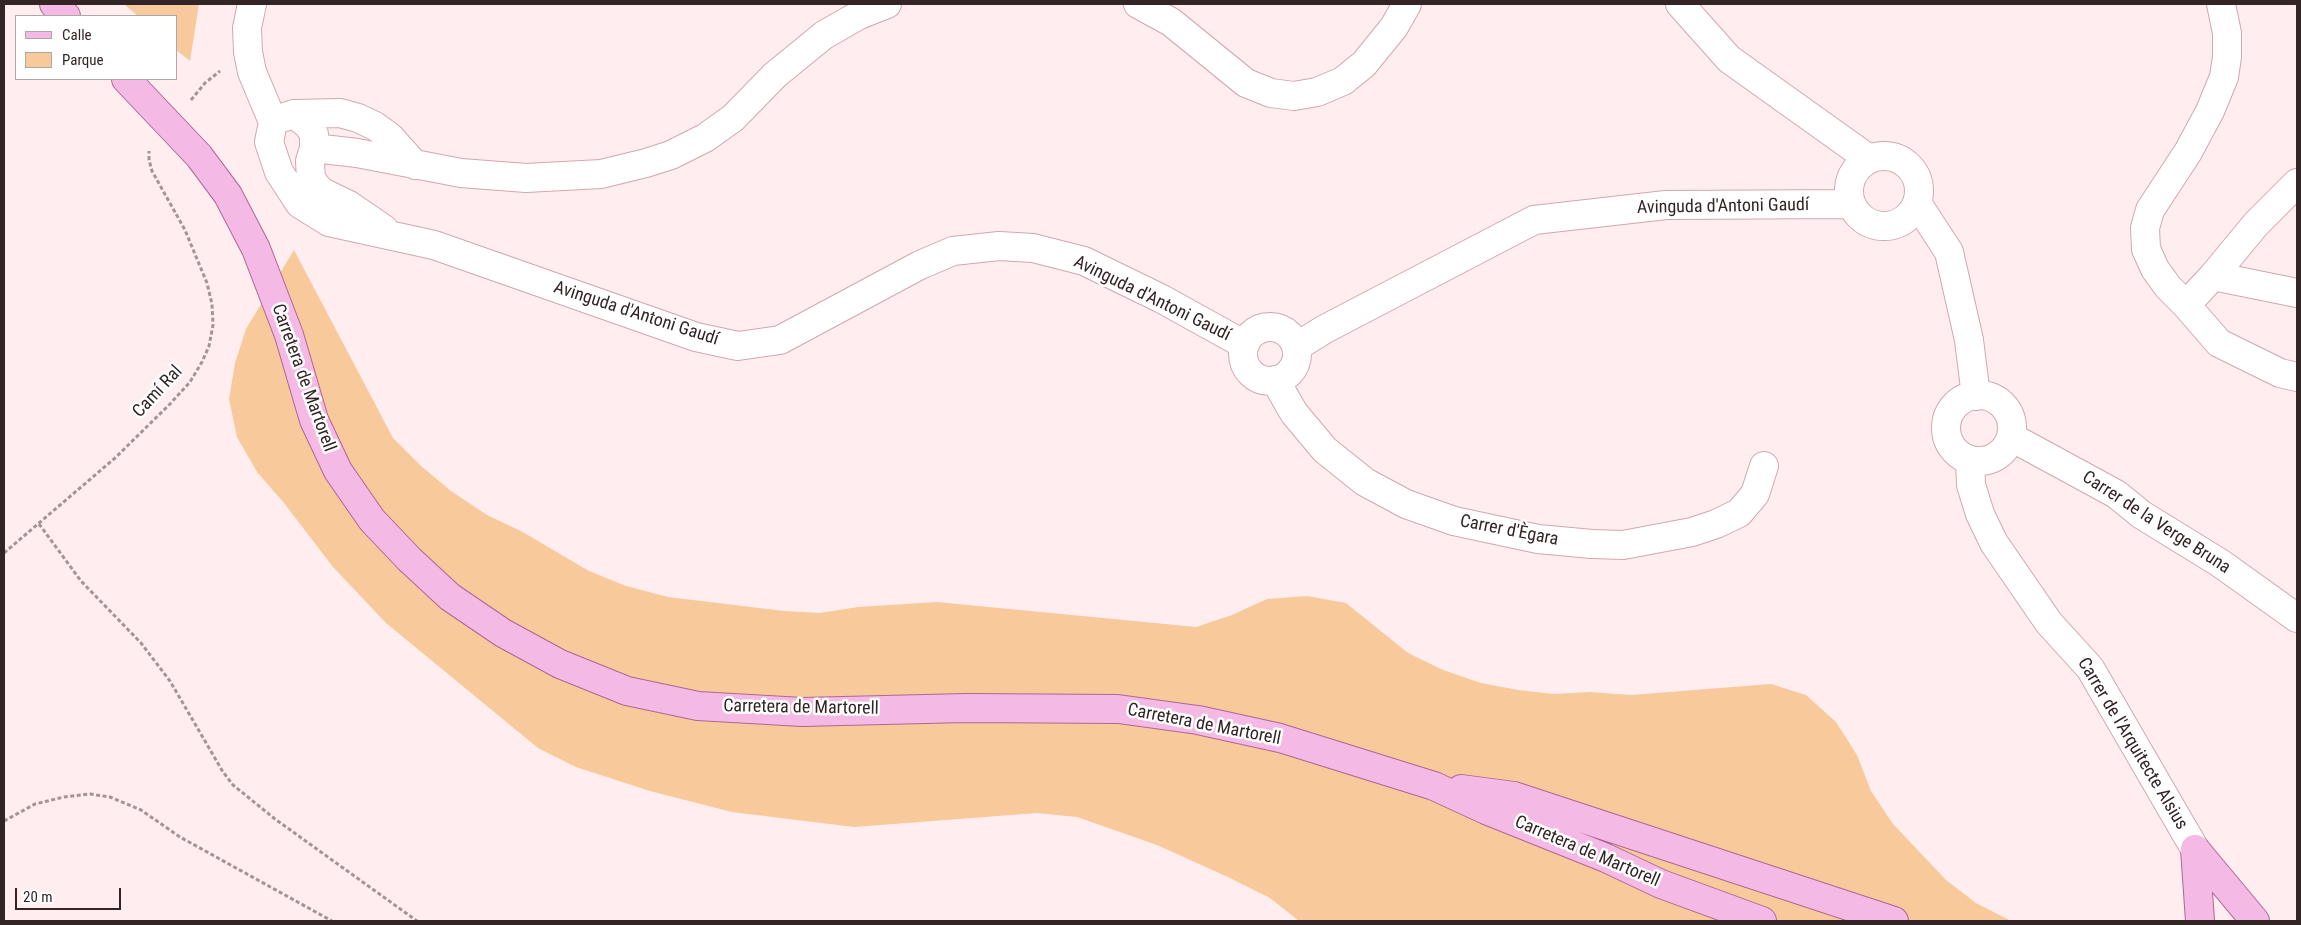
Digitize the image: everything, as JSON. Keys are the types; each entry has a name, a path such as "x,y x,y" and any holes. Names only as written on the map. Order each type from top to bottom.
{"main road":[{"path":"54,4 65,15"},
{"name":"Carretera de Martorell","path":"127,80 199,156 228,194 256,249 289,335 314,420 338,471 372,520 409,559 450,597 503,634 560,664 627,691 698,706 802,712 966,708 1118,709 1198,720 1280,738 1434,786 1486,810 1606,858 1661,884 1762,921"},
{"path":"1434,786 1514,796 1894,921"},
{"path":"2195,849 2200,921"},
{"path":"2195,849 2255,921"}],"street":[{"name":"Avinguda d'Antoni Gaudí","path":"252,4 247,28 248,52 252,72 284,118 269,142 279,172 300,204 329,222 434,245 696,337 738,346 780,340 920,265 954,251 999,246 1033,248 1084,261 1162,299 1245,345"},
{"path":"314,148 357,153 461,173 526,178 601,174 671,155 705,138 734,118 775,75 824,35 859,15 887,4"},
{"path":"1138,4 1170,22 1246,83 1270,93 1294,96 1317,92 1343,81 1364,64 1394,27 1406,4"},
{"path":"1680,4 1729,59 1869,159"},
{"path":"2221,4 2227,33 2227,57 2224,77 2210,112 2188,152 2150,210 2145,228 2146,249 2155,269 2168,287 2219,343 2280,373 2297,377"},
{"path":"284,118 340,112 358,118 375,126 390,137 415,165"},
{"path":"284,118 308,125 314,134 314,148 310,161 311,179 320,191 349,205 392,235"},
{"path":"1882,155 1896,157 1907,164 1916,175 1920,189 1917,203 1910,216 1898,224 1883,226 1870,223 1859,216 1852,204 1849,192 1851,178 1858,167 1869,159 1882,155"},
{"path":"2186,305 2256,224 2297,182"},
{"path":"1917,203 1949,252 1969,340 1976,396"},
{"name":"Avinguda d'Antoni Gaudí","path":"1296,347 1534,220 1666,205 1852,204"},
{"path":"2213,276 2297,293"},
{"path":"1270,326 1282,328 1289,334 1296,347 1298,355 1292,370 1285,377 1275,380 1264,380 1252,374 1244,363 1243,353 1247,339 1260,328 1270,326"},
{"name":"Carrer d'Ègara","path":"1275,380 1294,413 1325,450 1365,482 1406,504 1454,520 1538,539 1623,545 1644,542 1716,524 1740,513 1755,494 1764,466"},
{"path":"1976,396 1992,398 2005,407 2012,421 2010,437 2003,451 1994,458 1982,461 1970,460 1954,449 1947,435 1948,419 1956,406 1965,398 1976,396"},
{"name":"Carrer de la Verge Bruna","path":"2010,437 2116,494 2142,515 2220,563 2297,618"},
{"name":"Carrer de l'Arquitecte Alsius","path":"1970,460 1971,485 1980,514 1994,543 2049,623 2090,668 2195,849"}],"path":[{"name":"Camí Ral","path":"4,553 115,458 190,382 202,362 209,346 214,325 207,283 186,230 160,186 149,160 149,150 205,83 248,52"},
{"path":"39,524 82,581 141,643 170,681 224,772 234,785 275,819 417,921"},
{"path":"4,822 35,804 64,797 90,794 110,797 140,810 180,837 332,921"}],"green space":[{"path":"124,4 199,4 190,61 178,52 178,15 137,15"},
{"path":"294,250 393,438 421,466 451,491 487,515 521,531 589,571 626,586 668,597 784,611 820,613 858,607 937,602 1196,627 1232,615 1267,599 1307,596 1346,603 1408,653 1443,670 1481,683 1554,694 1590,692 1631,695 1771,684 1806,695 1836,722 1857,755 1871,791 1893,824 1946,880 1976,903 2011,921 1299,921 1270,898 1230,878 1157,845 1077,817 1037,813 854,827 732,812 650,791 576,767 538,748 386,623 333,567 284,503 257,472 237,437 229,399 235,363 246,329"}]}
